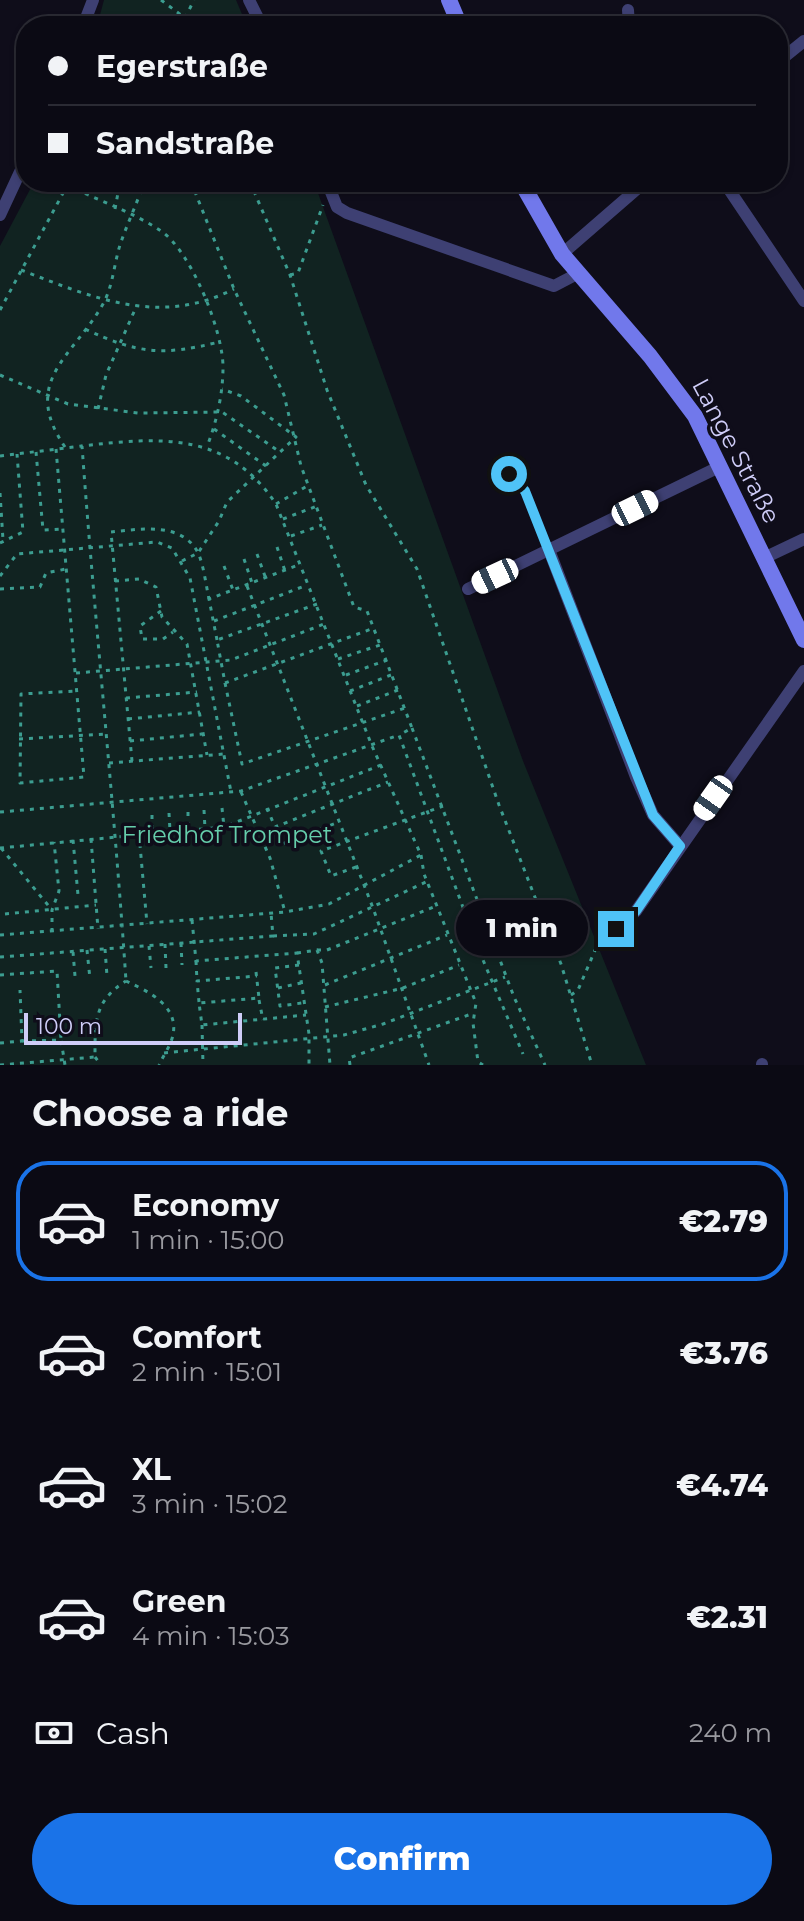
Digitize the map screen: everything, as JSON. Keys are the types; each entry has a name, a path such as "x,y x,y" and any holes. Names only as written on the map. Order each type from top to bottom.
{"street":[{"path":"628,10 628,16"},
{"path":"788,54 804,41"},
{"path":"0,215 16,181"},
{"path":"331,192 347,213 554,286 577,274"},
{"name":"Lange Straße","path":"527,192 577,274 675,386 721,466 804,640"},
{"path":"562,254 633,192"},
{"path":"731,192 804,301"},
{"path":"468,589 721,466"},
{"path":"764,558 804,539"},
{"path":"549,550 636,777 653,815 680,846"},
{"path":"616,929 636,911 804,671"}],"lane":[{"path":"509,474 525,491 549,550"}],"path":[{"path":"161,0 182,16"},
{"path":"0,310 63,192"},
{"path":"84,192 160,230 186,259 219,342 222,389 214,429 207,446"},
{"path":"115,209 118,192"},
{"path":"65,447 52,427 46,397 50,379 104,302 120,244 141,192"},
{"path":"195,192 234,289 284,395 309,486 354,607 367,611 381,644 506,977 545,1065"},
{"path":"254,192 290,275 327,390 366,485 417,569 571,995 592,1065"},
{"path":"290,275 298,273 324,203 333,199"},
{"path":"21,270 104,302 169,308 206,303 234,289"},
{"path":"98,409 106,375 122,346 137,305"},
{"path":"85,329 122,346 148,352 181,351 219,342"},
{"path":"0,375 46,397 98,409 222,412 280,452"},
{"path":"222,389 241,396 296,437"},
{"path":"214,429 266,466"},
{"path":"182,561 198,553 219,521 227,502 296,437"},
{"path":"0,456 144,439 207,446 255,478 276,504 362,722 421,855 436,906 476,1003 478,1062 483,1065"},
{"path":"82,446 126,981"},
{"path":"56,449 66,549 84,777 20,783 21,694 77,691"},
{"path":"36,452 43,530 64,529"},
{"path":"0,493 2,541 23,532 17,454"},
{"path":"276,504 309,486"},
{"path":"283,519 317,506"},
{"path":"291,536 323,524"},
{"path":"132,761 111,532 160,528 189,543 198,553 242,764 405,708"},
{"path":"0,576 17,554 157,542 172,548 190,578 231,792"},
{"path":"277,547 285,571"},
{"path":"257,554 266,579"},
{"path":"244,559 253,604 373,908 412,1013 427,1065"},
{"path":"209,599 301,564"},
{"path":"224,566 233,590"},
{"path":"0,589 40,587 46,573 67,569"},
{"path":"115,581 150,582 156,587 161,611 173,632 187,644 207,755"},
{"path":"214,621 309,585"},
{"path":"217,640 317,604"},
{"path":"161,611 140,626 142,639 163,639 173,632"},
{"path":"76,673 222,661 324,624"},
{"path":"225,683 374,628"},
{"path":"338,659 381,644"},
{"path":"344,676 387,660"},
{"path":"350,691 393,675"},
{"path":"356,706 398,690"},
{"path":"126,698 197,692"},
{"path":"128,719 200,712"},
{"path":"0,812 112,799 241,791 372,746 412,728"},
{"path":"19,739 106,734"},
{"path":"130,741 203,734"},
{"path":"399,735 492,982 523,1054"},
{"path":"109,763 224,754"},
{"path":"0,848 224,827 381,765"},
{"path":"275,827 388,782"},
{"path":"241,791 270,858 285,912"},
{"path":"356,867 331,876 321,851 443,806"},
{"path":"222,808 224,827"},
{"path":"267,808 282,844 339,822"},
{"path":"204,810 205,829"},
{"path":"188,812 188,830"},
{"path":"169,813 170,831"},
{"path":"152,815 152,833"},
{"path":"139,834 147,924"},
{"path":"91,839 98,929"},
{"path":"73,840 78,895"},
{"path":"52,932 52,910 59,891 54,842"},
{"path":"0,848 52,910"},
{"path":"0,935 285,912 329,904 421,855"},
{"path":"0,957 314,934 427,881"},
{"path":"5,914 96,905"},
{"path":"196,961 317,950 436,906"},
{"path":"271,913 273,936"},
{"path":"192,920 203,1065"},
{"path":"571,995 578,990 599,941 616,929"},
{"path":"324,985 447,935"},
{"path":"181,943 182,965"},
{"path":"165,944 166,968"},
{"path":"149,946 151,968"},
{"path":"105,949 107,976"},
{"path":"87,950 90,979"},
{"path":"317,950 322,963 329,1065"},
{"path":"73,951 75,976"},
{"path":"297,953 309,1065"},
{"path":"299,965 275,968 280,1006 303,1003"},
{"path":"325,1007 403,988 459,965"},
{"path":"0,975 57,971 64,1063"},
{"path":"197,981 256,974 263,1020"},
{"path":"164,1053 327,1037 370,1028 506,977"},
{"path":"126,981 157,994 171,1018 173,1034 159,1065"},
{"path":"101,1065 95,1057 99,1005 126,981"},
{"path":"278,988 301,983"},
{"path":"20,990 22,1041"},
{"path":"199,1003 259,998"},
{"path":"350,1065 349,1058 474,1013"},
{"path":"202,1025 306,1015"},
{"path":"0,1043 61,1040"},
{"path":"0,1065 64,1063 95,1057"}],"green space":[{"path":"104,0 236,0 243,16 100,16"},
{"name":"Friedhof Trompet","path":"29,192 318,192 523,761 646,1065 0,1065 0,246"}],"route":[{"path":"509,474 525,491 653,815 680,846 636,911 616,929"}]}
